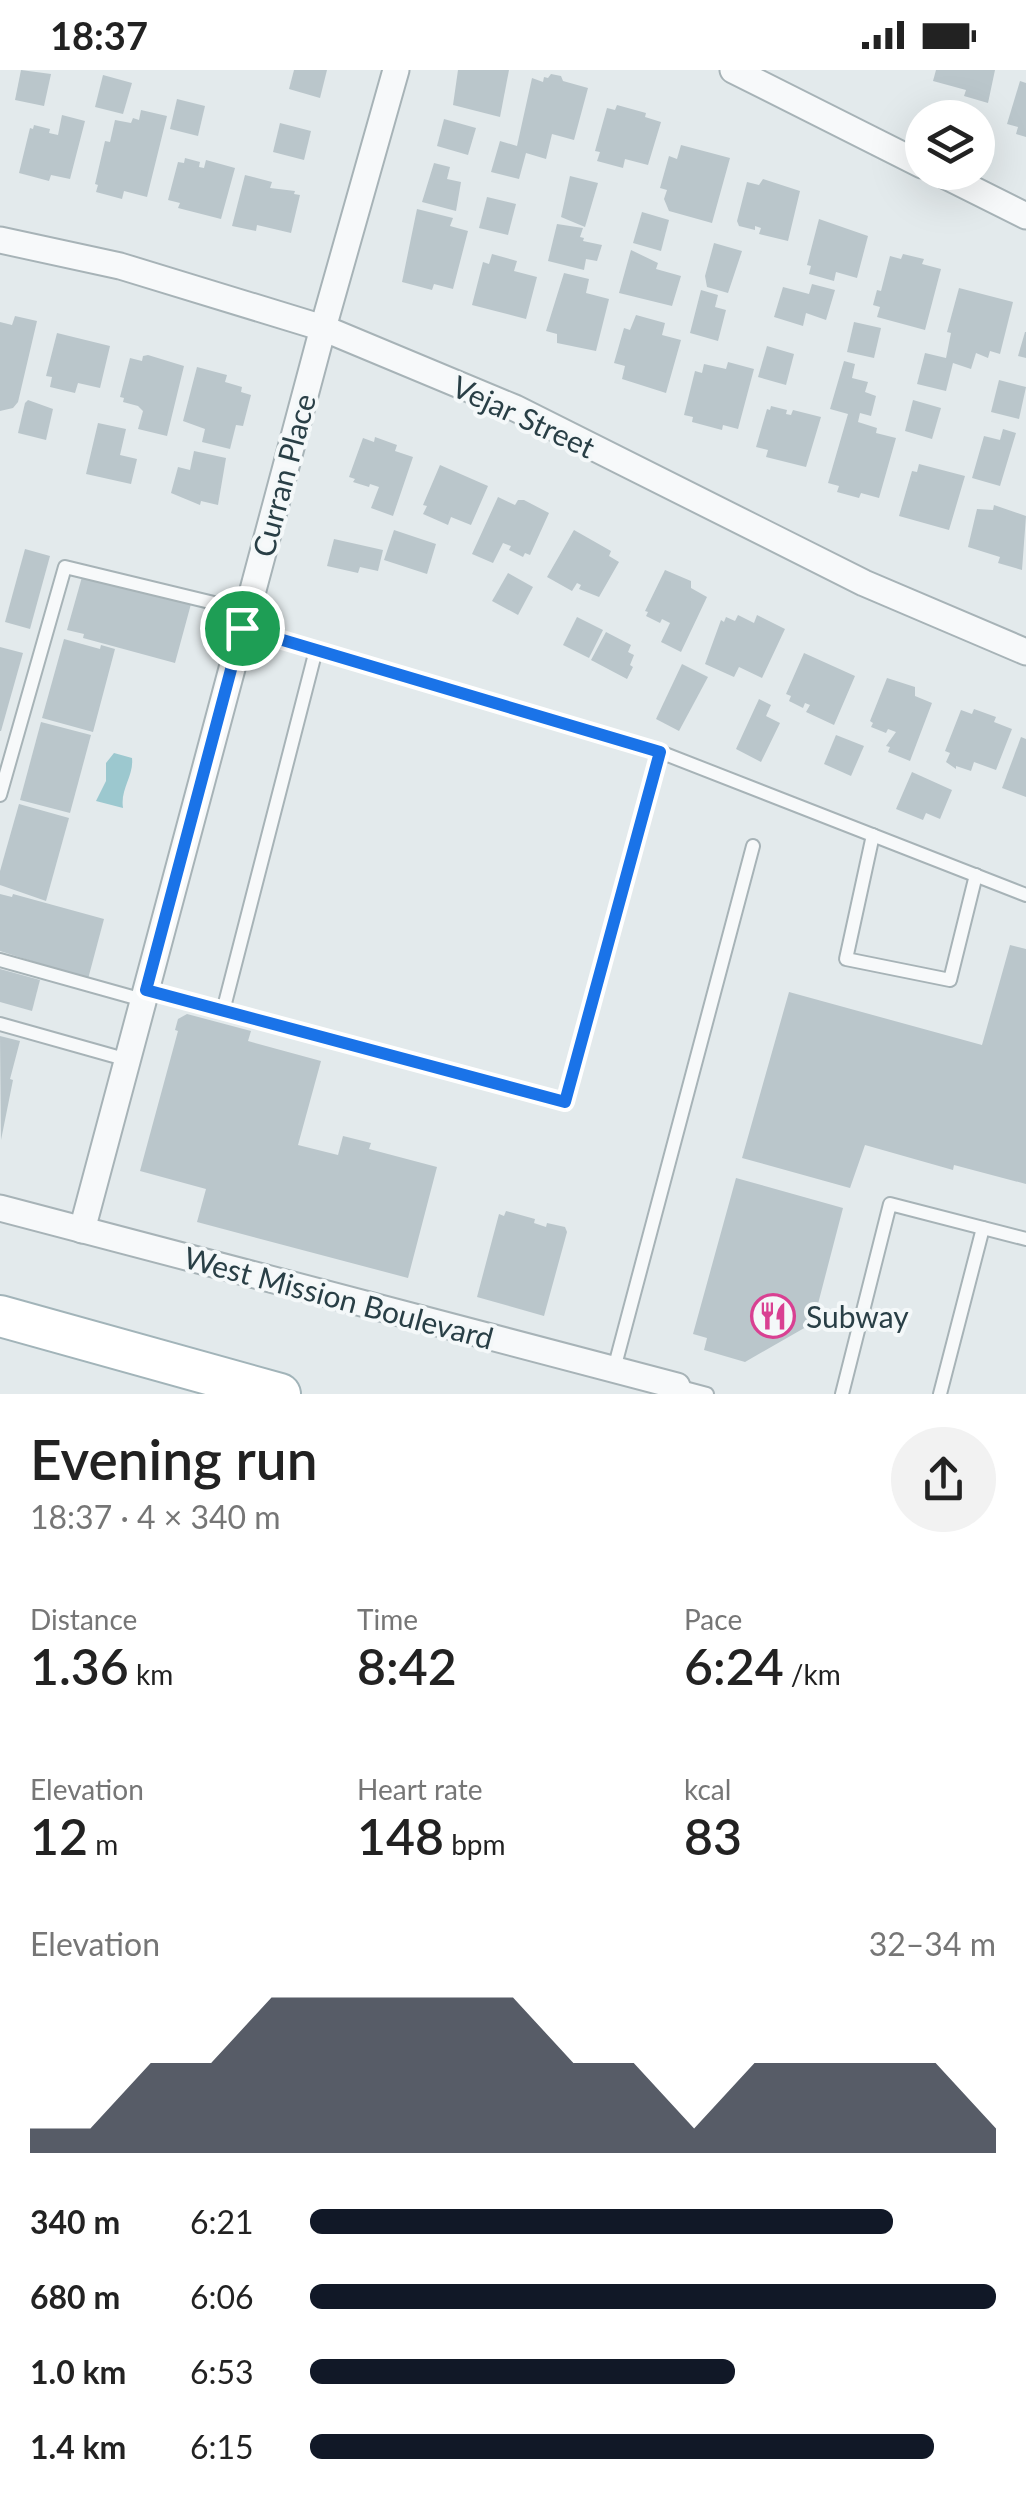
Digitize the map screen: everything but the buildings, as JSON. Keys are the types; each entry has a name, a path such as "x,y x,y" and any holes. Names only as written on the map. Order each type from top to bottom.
{"main road":[{"path":"1,1320 280,1394"}],"street":[{"name":"Curran Place","path":"82,1230 323,328 396,70"},
{"path":"733,70 905,156"},
{"path":"974,190 1026,216"},
{"name":"Vejar Street","path":"0,240 120,266 323,328 515,408 864,583 1026,652"},
{"name":"West Mission Boulevard","path":"0,1208 677,1386"}],"lane":[{"path":"0,796 65,566 245,620 316,650 660,752 1026,894"},
{"path":"223,1011 316,650"},
{"path":"0,960 223,1011 565,1102 660,752"},
{"path":"873,835 846,959 950,980 976,875"},
{"path":"614,1370 753,846"},
{"path":"0,1024 128,1060"},
{"path":"842,1394 890,1204 1026,1239"},
{"path":"940,1394 982,1228"},
{"path":"677,1386 707,1394"}],"water":[{"path":"114,753 132,758 123,808 96,801 106,781 106,763"}],"place":[{"name":"Subway","path":"773,1316"}],"route":[{"path":"242,628 660,752 565,1102 146,990 242,628"}]}
